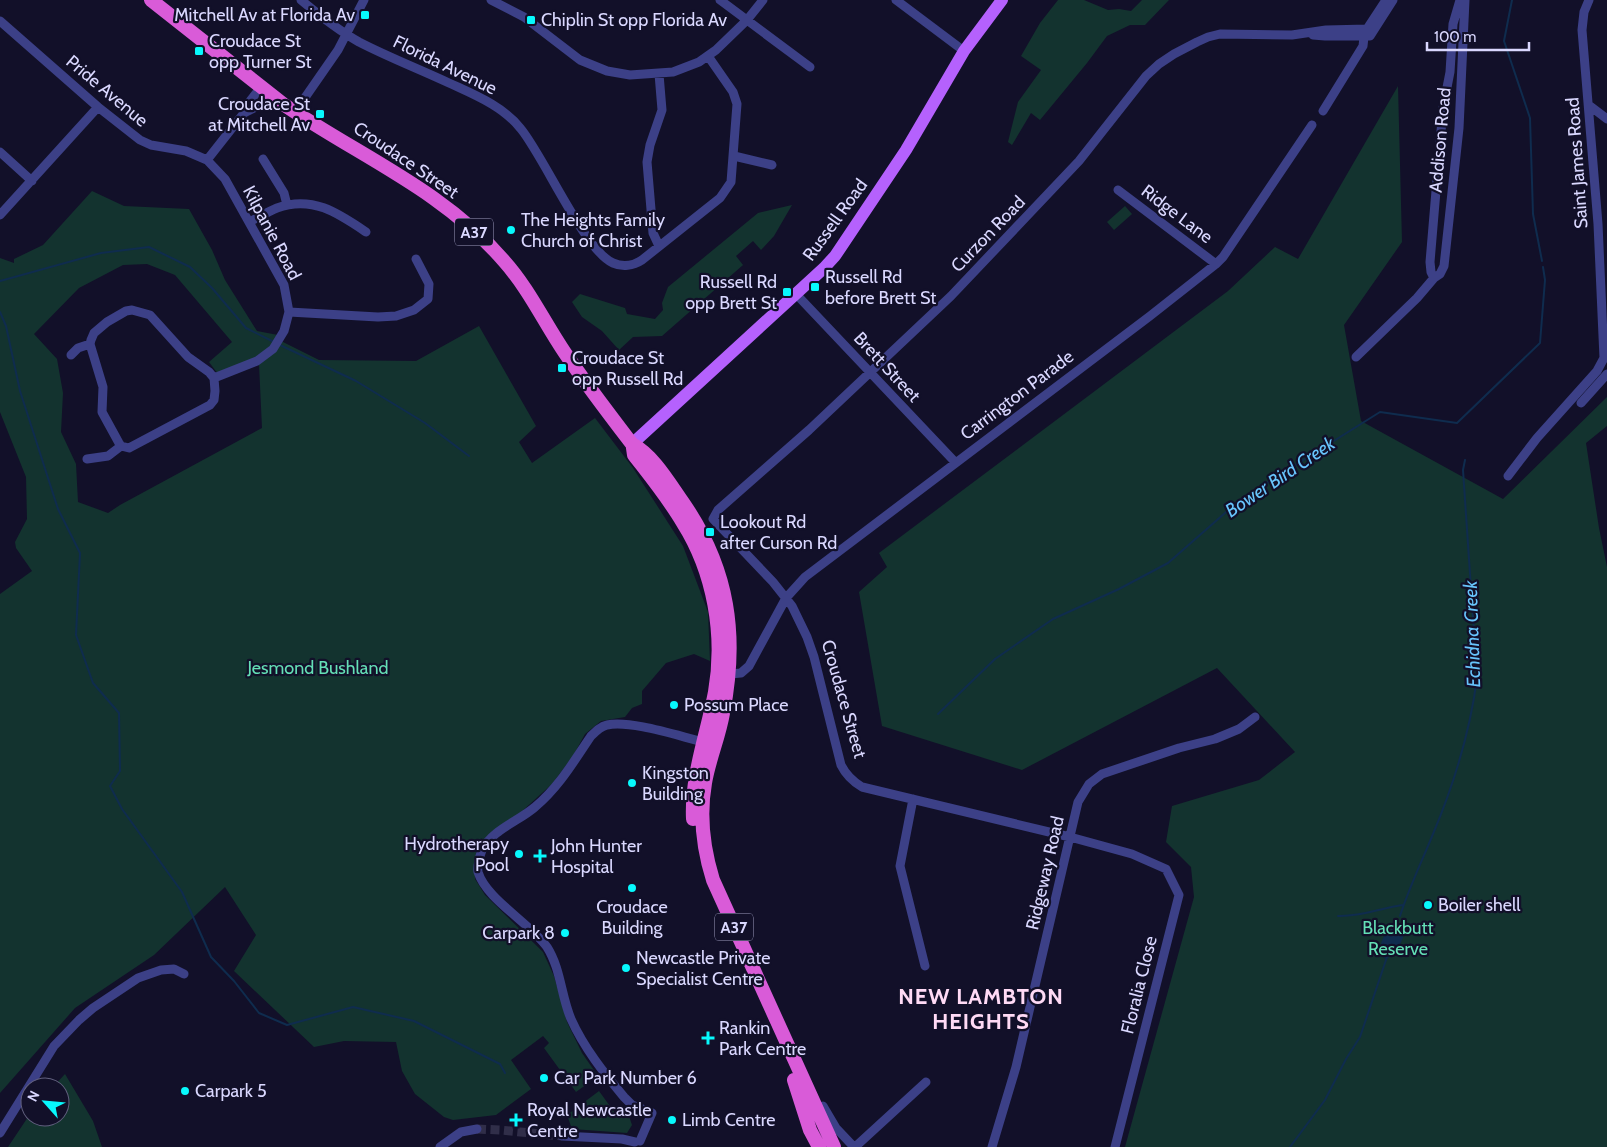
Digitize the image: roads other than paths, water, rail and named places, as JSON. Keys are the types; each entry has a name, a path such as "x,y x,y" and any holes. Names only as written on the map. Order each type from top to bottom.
{"highway":[{"name":"Croudace Street","path":"151,0 289,108 414,184 434,198 484,240 504,261 524,287 563,351 632,444"},
{"name":"A37","path":"632,444 642,450 648,457 691,515 712,552 720,577 731,636 730,674 723,715 694,779 693,835 705,884 787,1062 797,1086 810,1130 819,1147"},
{"name":"A37","path":"632,444 634,455 684,523 698,551 715,608 718,634 718,662 701,810 706,856 713,880 834,1147"}],"main road":[{"name":"Russell Road","path":"632,444 824,268 840,249 906,150 964,51 1002,0"},
{"path":"648,457 647,441 652,427"}],"street":[{"name":"Florida Avenue","path":"300,0 347,35 482,98 516,122 530,141 587,237 606,260 619,265 632,265 642,260 724,193 731,182 738,111 736,99 708,56"},
{"path":"244,113 260,105 289,108 347,35 364,0"},
{"path":"491,0 524,17 570,54 588,64 619,74 630,75 660,74 692,66 708,56 747,20 763,0"},
{"path":"720,0 810,67"},
{"path":"896,0 964,51"},
{"path":"1323,111 1363,46 1365,33 1386,0"},
{"path":"1365,33 1370,36 1393,0"},
{"name":"Addison Road","path":"1434,278 1430,262 1443,108 1450,72 1454,24 1460,0"},
{"name":"Addison Road","path":"1356,357 1417,298 1434,278 1440,274 1444,266 1459,128 1465,0"},
{"name":"Saint James Road","path":"1508,476 1537,438 1602,364 1604,358 1605,326 1590,106 1582,22 1588,0"},
{"name":"Pride Avenue","path":"0,21 98,107 146,143 186,151 207,160"},
{"name":"Curzon Road","path":"713,519 718,510 809,430 951,296 1080,161 1146,76 1159,64 1174,54 1208,37 1220,34 1307,34 1324,36 1365,33"},
{"path":"658,246 653,233 647,162 650,145 662,110 660,74"},
{"path":"207,160 244,113 247,105 261,87"},
{"path":"1590,106 1607,119"},
{"path":"0,215 98,107"},
{"name":"Carrington Parade","path":"730,674 741,673 749,666 786,598 805,576 1150,316 1216,264 1223,257 1312,125"},
{"path":"0,152 32,181"},
{"path":"734,156 772,164"},
{"path":"263,159 284,193 286,205"},
{"name":"Kilpanie Road","path":"207,160 225,179 284,285 288,312 284,331 273,349 257,361 214,378"},
{"name":"Ridge Lane","path":"1118,190 1216,264"},
{"path":"249,222 276,208 286,205 308,204 329,209 366,232"},
{"path":"288,312 378,317 406,314 428,299 429,284 416,259"},
{"name":"Brett Street","path":"796,294 954,462"},
{"path":"132,310 154,318 188,358 206,368 214,378 215,396 210,405 132,448 121,446 102,412 103,387 90,344 94,333 107,322 126,311 132,310"},
{"path":"70,355 78,348 90,344"},
{"path":"1581,403 1607,374"},
{"path":"87,460 112,454 121,446"},
{"name":"Croudace Street","path":"713,519 786,598 798,616 812,651 841,765 846,774 862,787 1070,836 1132,854"},
{"name":"Ridgeway Road","path":"992,1147 1016,1067 1078,802 1088,784 1102,774 1179,748 1215,739 1239,729 1255,717"},
{"path":"562,1136 622,1139 638,1144 652,1113 632,1105 624,1098 583,1043 570,1018 558,973 547,948 530,929 487,889 478,871 482,850 488,841 534,808 559,783 591,736 606,725 627,724 709,743"},
{"path":"913,799 900,866 925,966"},
{"name":"Floralia Close","path":"1115,1147 1179,895 1166,869 1132,854"},
{"path":"0,1133 50,1052 79,1020 93,1008 138,978 161,970 174,969 184,974"},
{"path":"823,1106 836,1128 855,1147 926,1082"},
{"path":"440,1147 461,1132 476,1129"}],"water":[{"path":"1397,927 1405,929 1403,938 1399,947 1386,959 1380,955 1383,938 1385,934"}],"waterway":[{"name":"Bower Bird Creek","path":"1512,0 1504,41 1530,118 1533,214 1542,261"},
{"path":"0,281 101,253 149,247 190,267 212,288 246,328 274,342"},
{"name":"Bower Bird Creek","path":"938,714 995,659 1053,619 1119,589 1168,563 1241,499 1380,412 1457,423 1540,343 1545,280 1543,267"},
{"path":"0,312 6,326 20,391 58,509 80,553 76,635 93,683 119,713 120,771 110,786 122,809 182,892 211,957 234,981 259,1013 287,1025 353,1007 414,1021 500,1064 505,1073"},
{"path":"280,345 356,381 425,423 469,456"},
{"name":"Echidna Creek","path":"1400,916 1441,815 1454,777 1466,738 1477,678 1463,470 1465,460"},
{"path":"1338,916 1355,915 1403,905"},
{"name":"Echidna Creek","path":"1290,1147 1325,1100 1346,1059 1360,1037 1387,957"}],"tunnel":[{"path":"477,1129 562,1136"}],"place":[{"name":"Mitchell Av at Florida Av","path":"365,15"},
{"name":"Chiplin St opp Florida Av","path":"531,20"},
{"name":"Croudace St opp Turner St","path":"199,51"},
{"name":"Croudace St at Mitchell Av","path":"320,114"},
{"name":"The Heights Family Church of Christ","path":"511,230"},
{"name":"Russell Rd before Brett St","path":"815,287"},
{"name":"Russell Rd opp Brett St","path":"787,292"},
{"name":"Croudace St opp Russell Rd","path":"562,368"},
{"name":"Lookout Rd after Curson Rd","path":"710,532"},
{"name":"Possum Place","path":"674,705"},
{"name":"Kingston Building","path":"632,783"},
{"name":"Hydrotherapy Pool","path":"519,854"},
{"name":"John Hunter Hospital","path":"540,856"},
{"name":"Croudace Building","path":"632,888"},
{"name":"Boiler shell","path":"1428,905"},
{"name":"Carpark 8","path":"565,933"},
{"name":"Newcastle Private Specialist Centre","path":"626,968"},
{"name":"Rankin Park Centre","path":"708,1038"},
{"name":"Car Park Number 6","path":"544,1078"},
{"name":"Carpark 5","path":"185,1091"},
{"name":"Royal Newcastle Centre","path":"516,1120"},
{"name":"Limb Centre","path":"672,1120"}],"district":[{"name":"NEW LAMBTON HEIGHTS","path":"981,1008"}],"park label":[{"name":"Jesmond Bushland","path":"318,668"},
{"name":"Blackbutt Reserve","path":"1398,938"}]}
